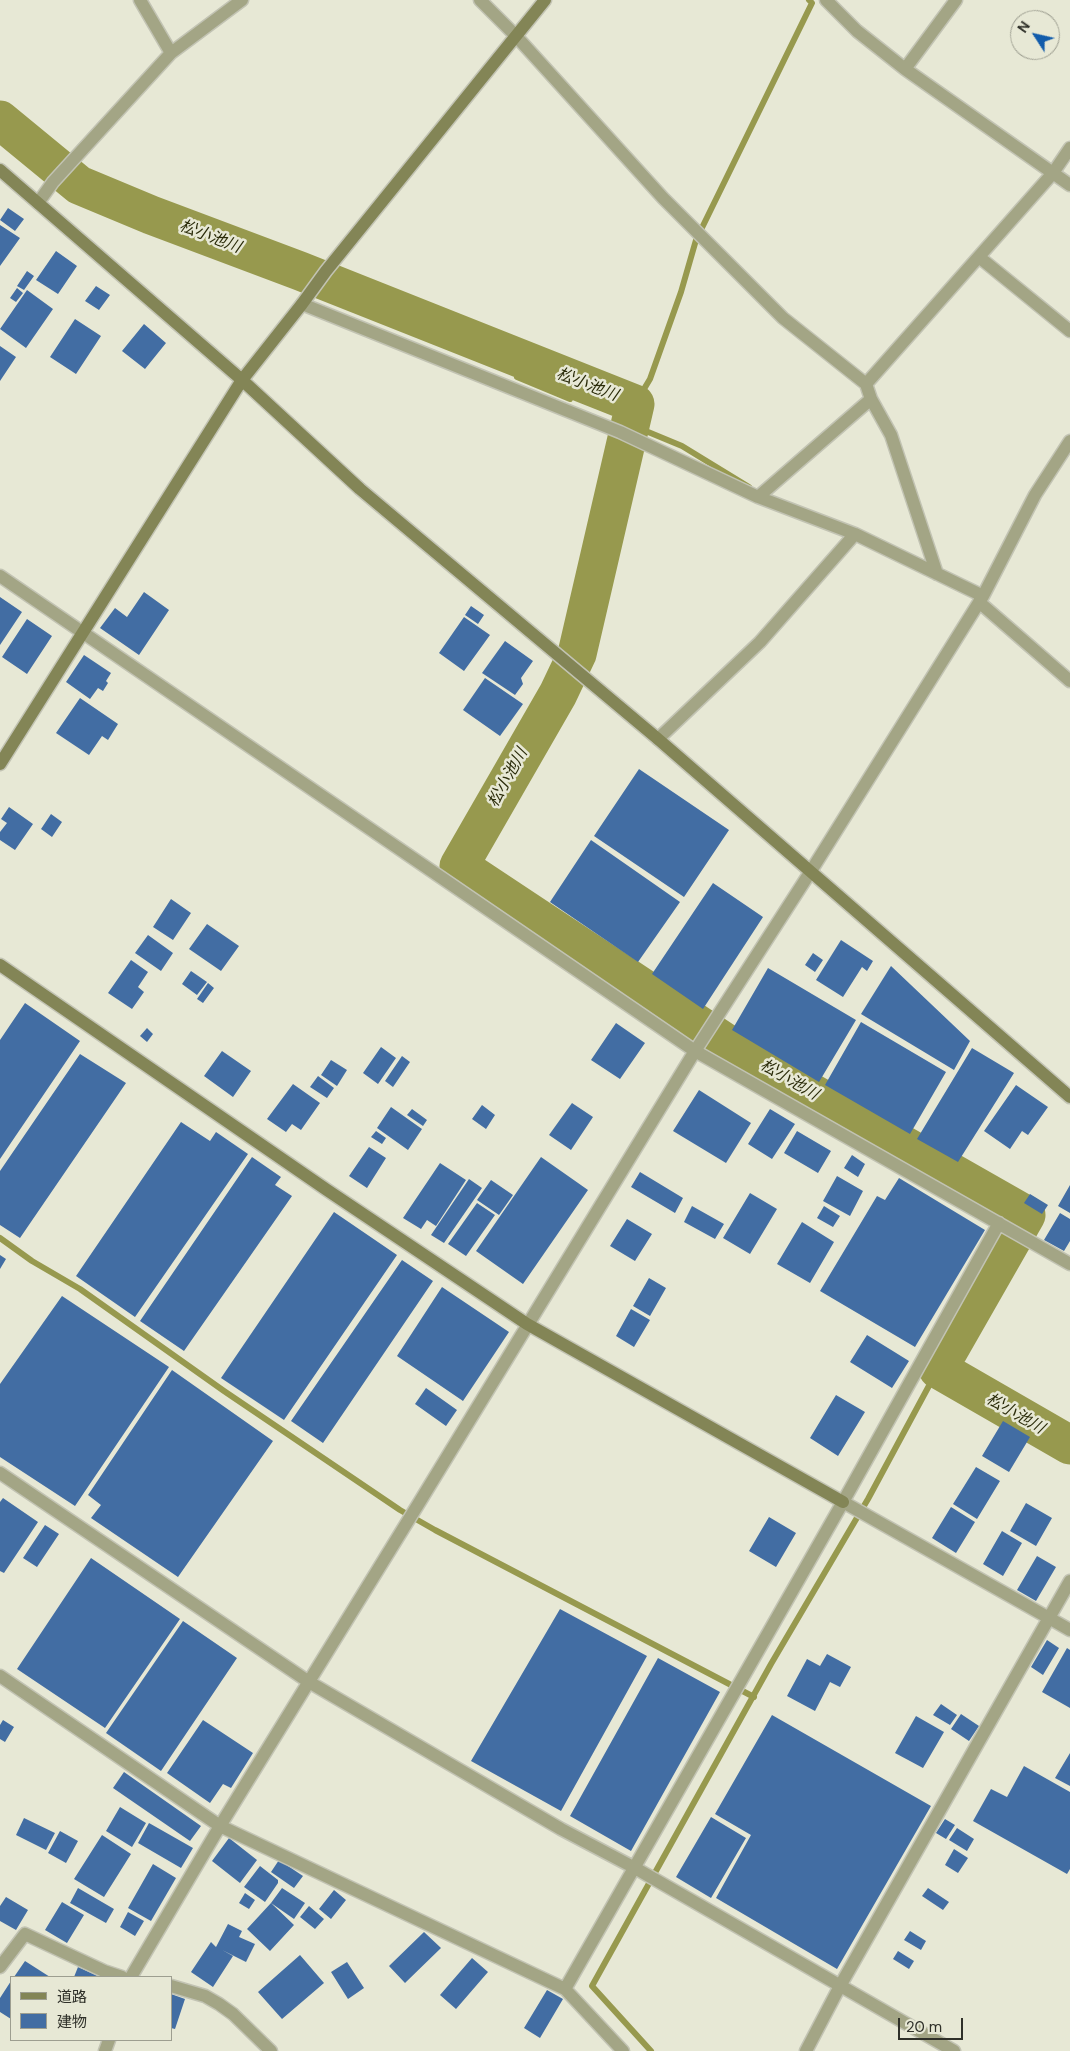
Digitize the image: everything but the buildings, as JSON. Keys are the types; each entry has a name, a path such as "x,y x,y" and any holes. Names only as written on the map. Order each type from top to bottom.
{"street":[{"path":"140,0 171,53"},
{"path":"38,203 53,182 171,53 242,0"},
{"path":"480,0 516,36 663,198 783,318 866,384 871,399 891,435 937,574"},
{"path":"0,764 242,380 303,304 326,271 545,0"},
{"path":"826,0 857,31 905,70 1070,185"},
{"path":"905,70 956,0"},
{"path":"866,384 1053,173 1070,148"},
{"path":"0,170 242,380 360,489 658,739 1070,1097"},
{"path":"979,257 1070,331"},
{"path":"303,304 620,432 758,497 855,534 937,574 981,599 1070,681"},
{"path":"758,497 871,399"},
{"path":"132,1976 220,1826 527,1324 698,1047 811,871 981,599 1035,495 1070,441"},
{"path":"658,739 760,642 855,534"},
{"path":"0,576 698,1047 1070,1264"},
{"path":"0,965 327,1190 527,1324 1070,1630"},
{"path":"565,1989 637,1870 730,1701 1000,1224"},
{"path":"2,1479 308,1682 561,1829 637,1870 954,2051"},
{"path":"806,2051 840,1986 1070,1581"},
{"path":"0,1676 220,1826 565,1989 622,2051"},
{"path":"0,1968 4,1952 25,1934 104,1971 119,1976"},
{"path":"172,1986 205,1996 219,2004 233,2014 271,2051"}],"waterway":[{"path":"635,404 650,379 681,292 696,240 812,3 809,0"},
{"name":"松小池川","path":"0,120 79,185 151,215 300,271 635,404 577,654 558,694 459,866 738,1051 1026,1215 938,1369 1070,1445"},
{"path":"517,377 570,399"},
{"path":"624,422 682,446 749,487"},
{"path":"0,1238 32,1261 80,1289 224,1391 400,1510 754,1697"},
{"path":"651,2051 592,1986 771,1664 868,1499 938,1369"}]}
